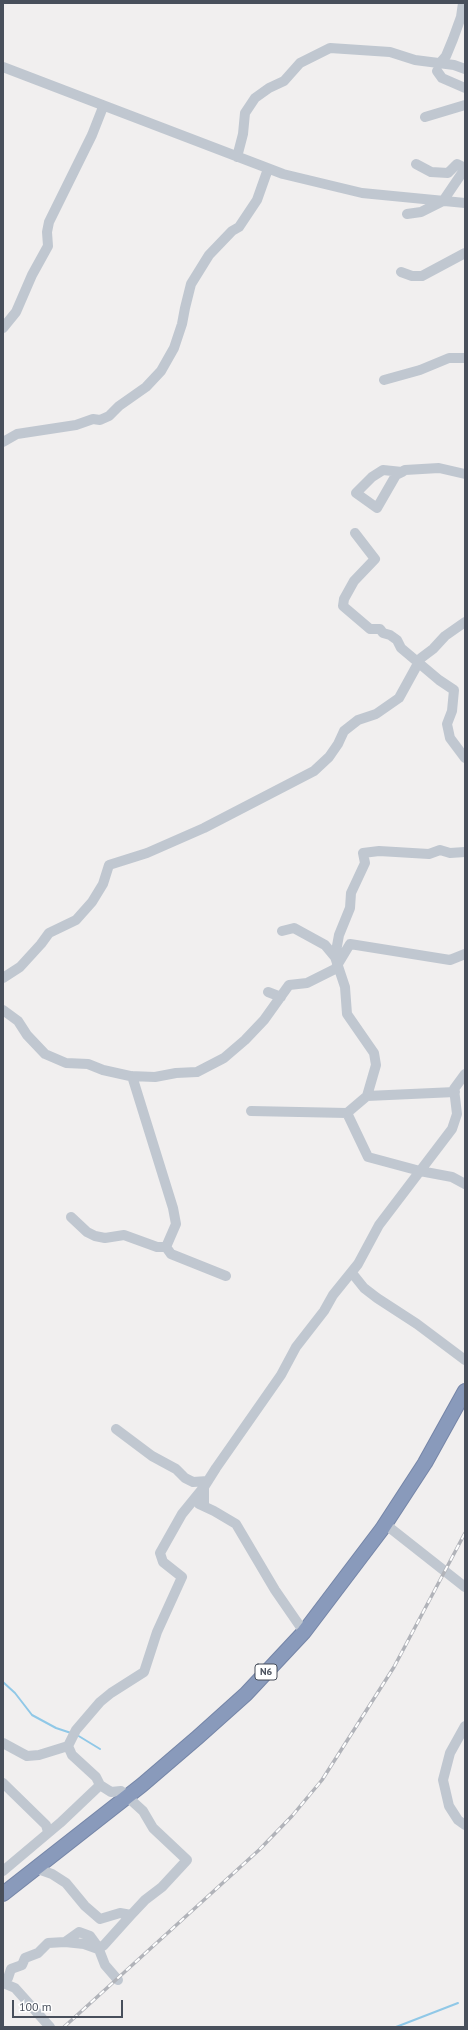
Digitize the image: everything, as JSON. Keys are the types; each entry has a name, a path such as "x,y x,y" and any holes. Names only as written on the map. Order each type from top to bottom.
{"highway":[{"name":"N6","path":"3,1894 127,1797 198,1737 246,1694 304,1632 385,1524 425,1463 465,1391"}],"street":[{"path":"438,67 446,56 453,39 461,17 463,3"},
{"path":"237,158 243,134 245,114 255,98 269,88 284,81 300,63 330,48 390,52 438,67 454,65 465,69"},
{"path":"3,67 237,158 283,174 362,193 465,202"},
{"path":"438,67 442,78 465,88"},
{"path":"425,117 465,105"},
{"path":"3,328 16,312 32,275 48,246 47,232 49,222 92,135 104,107"},
{"path":"416,164 431,172 448,173 457,164 465,168"},
{"path":"3,442 17,434 76,425 92,419 100,420 109,416 119,406 146,387 161,371 174,348 182,324 184,308 191,284 209,255 232,231 239,227 256,200 268,169"},
{"path":"407,214 421,212 443,201 462,172 465,172"},
{"path":"401,272 412,276 422,276 465,253"},
{"path":"384,380 420,370 449,358 465,358"},
{"path":"402,472 439,468 465,474"},
{"path":"355,533 375,559 354,581 344,599 343,606 370,629 380,629 383,633 390,635 397,640 401,648 439,680 454,690 452,711 447,724 450,738 465,758"},
{"path":"3,978 20,967 42,944 49,933 76,920 92,902 103,884 109,865 147,853 204,828 314,770 329,757 338,744 344,731 358,720 376,714 399,698 419,662 445,636 465,622"},
{"path":"336,962 339,935 350,908 351,893 365,864 363,853 379,851 428,854 440,850 450,853 465,852"},
{"path":"251,1111 347,1113 366,1096 376,1065 374,1053 347,1014 345,987 336,962 325,945 294,928 282,931"},
{"path":"3,1010 18,1021 27,1035 45,1054 66,1064 88,1064 103,1070 132,1076 155,1077 176,1073 197,1072 224,1058 245,1040 264,1020 289,985 307,983 336,962 350,944 450,960 465,954"},
{"path":"268,992 281,997"},
{"path":"3,1743 27,1756 39,1755 68,1746 76,1730 100,1702 111,1693 144,1672 157,1632 182,1576 163,1562 160,1553 182,1514 192,1504 281,1375 296,1347 324,1311 333,1295 352,1273 379,1225 452,1129 457,1114 454,1089 465,1074"},
{"path":"132,1076 173,1208 176,1224 166,1247"},
{"path":"366,1096 455,1092"},
{"path":"347,1113 368,1157 420,1171 452,1177 465,1184"},
{"path":"71,1217 87,1232 96,1236 105,1238 124,1235 157,1247 166,1247"},
{"path":"166,1247 171,1254 226,1276"},
{"path":"352,1273 364,1288 376,1298 417,1324 465,1360"},
{"path":"116,1429 152,1456 176,1469 185,1478 193,1482 206,1484"},
{"path":"204,1506 206,1484"},
{"path":"192,1504 204,1506 236,1524 275,1590 304,1632"},
{"path":"385,1524 465,1587"},
{"path":"465,1726 450,1754 443,1780 449,1806 458,1820 465,1825"},
{"path":"68,1746 72,1755 96,1777 100,1785 111,1792 122,1791 143,1811 153,1828 187,1860 162,1887 145,1900 104,1946 98,1948"},
{"path":"3,1783 46,1825 48,1832"},
{"path":"3,1870 100,1785"},
{"path":"35,1868 52,1874 66,1883 85,1906 100,1919 120,1912 131,1915"},
{"path":"50,2027 15,1988 4,1983 8,1978 11,1969 22,1965 25,1958 38,1953 48,1943 65,1942 79,1932 90,1936 98,1948 105,1965 118,1980"}],"waterway":[{"path":"3,1682 15,1693 32,1715 56,1728 71,1733"},
{"path":"77,1735 100,1749"},
{"path":"396,2027 458,2003"}],"railway":[{"path":"64,2027 259,1850 292,1816 322,1780 394,1667 465,1533"}]}
